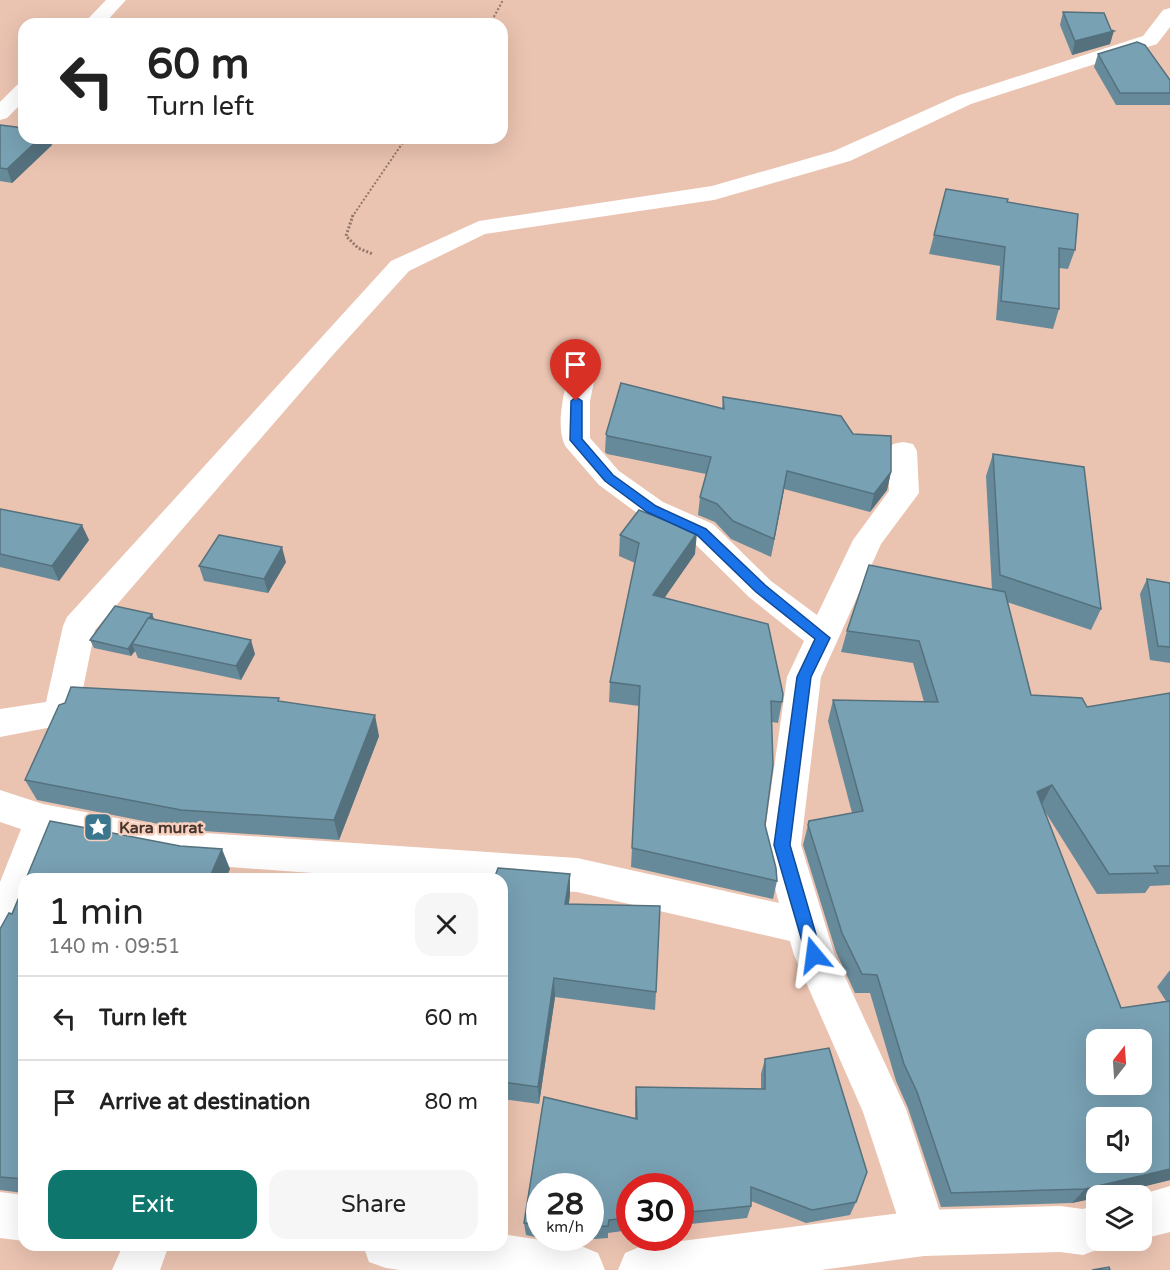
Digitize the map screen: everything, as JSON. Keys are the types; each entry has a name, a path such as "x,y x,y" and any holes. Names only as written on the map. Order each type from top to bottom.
{"street":[{"path":"99,18 117,0"},
{"path":"0,723 61,712 79,626 400,266 479,228 714,193 842,156 964,100 1150,40 1170,14"},
{"path":"0,114 18,95"},
{"path":"586,358 576,401 576,440 609,478 652,509 702,532 760,589 823,638"},
{"path":"903,451 904,494 868,540 804,677 782,845 814,955 884,1109 924,1233"},
{"path":"0,806 44,820 189,848 577,875 806,927"},
{"path":"23,873 44,820"},
{"path":"0,933 18,887"},
{"path":"1152,1214 1170,1209"},
{"path":"0,1215 18,1217"},
{"path":"642,1270 924,1233 1060,1229 1086,1231"},
{"path":"136,1270 144,1251"},
{"path":"444,1251 512,1258 581,1270"}],"path":[{"path":"493,18 503,0"},
{"path":"400,266 358,248 346,236 353,214 402,144"}],"building":[{"path":"1063,12 1104,13 1111,30 1114,31 1075,41"},
{"path":"1137,42 1145,45 1170,80 1170,93 1120,93 1098,54"},
{"path":"0,125 18,127 18,144 34,144 7,169 0,168"},
{"path":"946,189 1078,214 1075,250 1059,248 1059,309 1001,301 1005,247 934,235"},
{"path":"621,383 724,409 723,397 841,416 853,434 891,436 891,472 874,494 787,471 774,539 733,521 717,504 700,497 711,457 606,434"},
{"path":"993,454 1084,467 1101,609 1000,575"},
{"path":"0,509 82,525 52,566 0,554"},
{"path":"639,510 697,533 653,595 768,624 783,694 782,702 771,701 773,765 765,825 777,881 632,848 640,686 610,682 639,543 620,535"},
{"path":"219,535 282,547 264,579 199,566"},
{"path":"869,565 1005,592 1031,695 1082,698 1087,707 1170,693 1170,866 1154,866 1158,873 1109,874 1052,785 1037,792 1121,1008 1170,1001 1170,1169 1102,1185 1086,1185 1085,1189 951,1193 917,1092 904,1064 877,975 862,974 842,933 808,825 809,821 863,811 833,700 938,702 919,641 847,631"},
{"path":"1147,579 1170,583 1170,647 1158,646"},
{"path":"115,606 152,614 128,649 90,640"},
{"path":"148,618 251,640 236,666 132,644"},
{"path":"71,687 279,698 278,701 375,715 334,820 181,810 25,780 59,705 65,703"},
{"path":"50,821 180,846 222,849 212,873 28,873"},
{"path":"498,868 570,874 565,904 660,906 656,992 554,978 538,1087 508,1083 508,873 496,873"},
{"path":"18,900 18,1178 0,1177 0,929 9,913 12,914"},
{"path":"829,1048 867,1172 856,1202 812,1210 751,1187 751,1206 694,1212 694,1173 616,1173 616,1219 609,1220 608,1226 604,1226 604,1173 532,1173 544,1097 637,1119 636,1087 765,1089 765,1059"},
{"path":"1109,1267 1110,1270 1092,1270"}],"place":[{"name":"Kara murat","path":"98,827"}],"route":[{"path":"576,401 576,440 609,478 652,509 702,532 760,589 823,638 804,677 782,845 814,955"}]}
